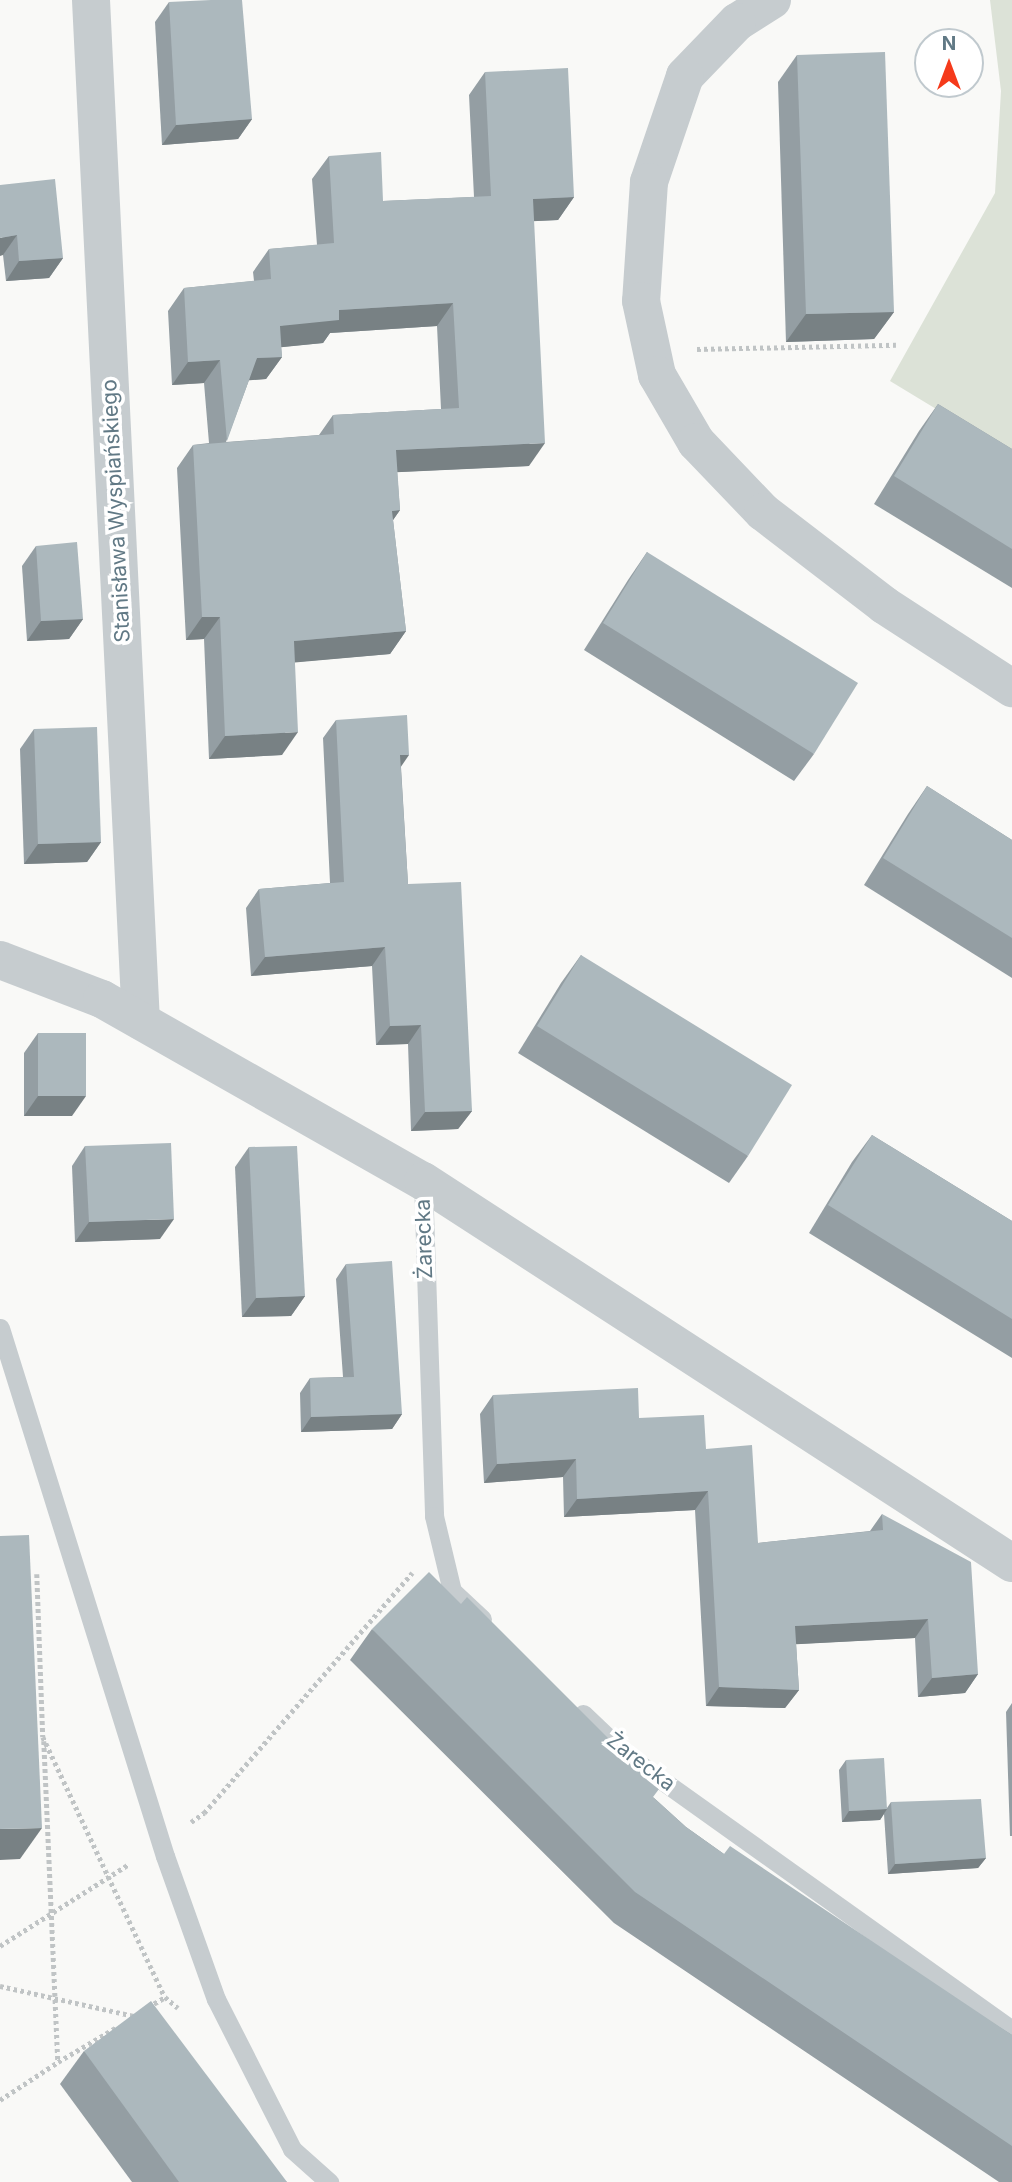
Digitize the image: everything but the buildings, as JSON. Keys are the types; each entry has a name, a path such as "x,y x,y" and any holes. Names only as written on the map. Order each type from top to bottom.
{"street":[{"name":"Stanisława Wyspiańskiego","path":"91,0 141,1021"},
{"path":"772,0 737,22 685,76 649,182 641,301 657,375 695,442 763,512 884,605 1012,688"},
{"name":"Żarecka","path":"0,960 102,999 423,1181 1012,1563"}],"lane":[{"name":"Żarecka","path":"423,1181 434,1516 452,1591 493,1629"},
{"path":"0,1328 161,1843 222,2012 292,2149 329,2182"},
{"name":"Żarecka","path":"564,1696 625,1754 1012,2030"}],"path":[{"path":"657,375 690,349 896,345"},
{"path":"36,1567 58,2062"},
{"path":"0,1947 109,1878 204,1813 408,1574 447,1568"},
{"path":"43,1737 109,1878"},
{"path":"0,1986 134,2016"},
{"path":"0,2100 165,1997"}],"shaded area":[{"path":"990,0 1012,0 1012,455 890,381 995,193 1001,91"}]}
